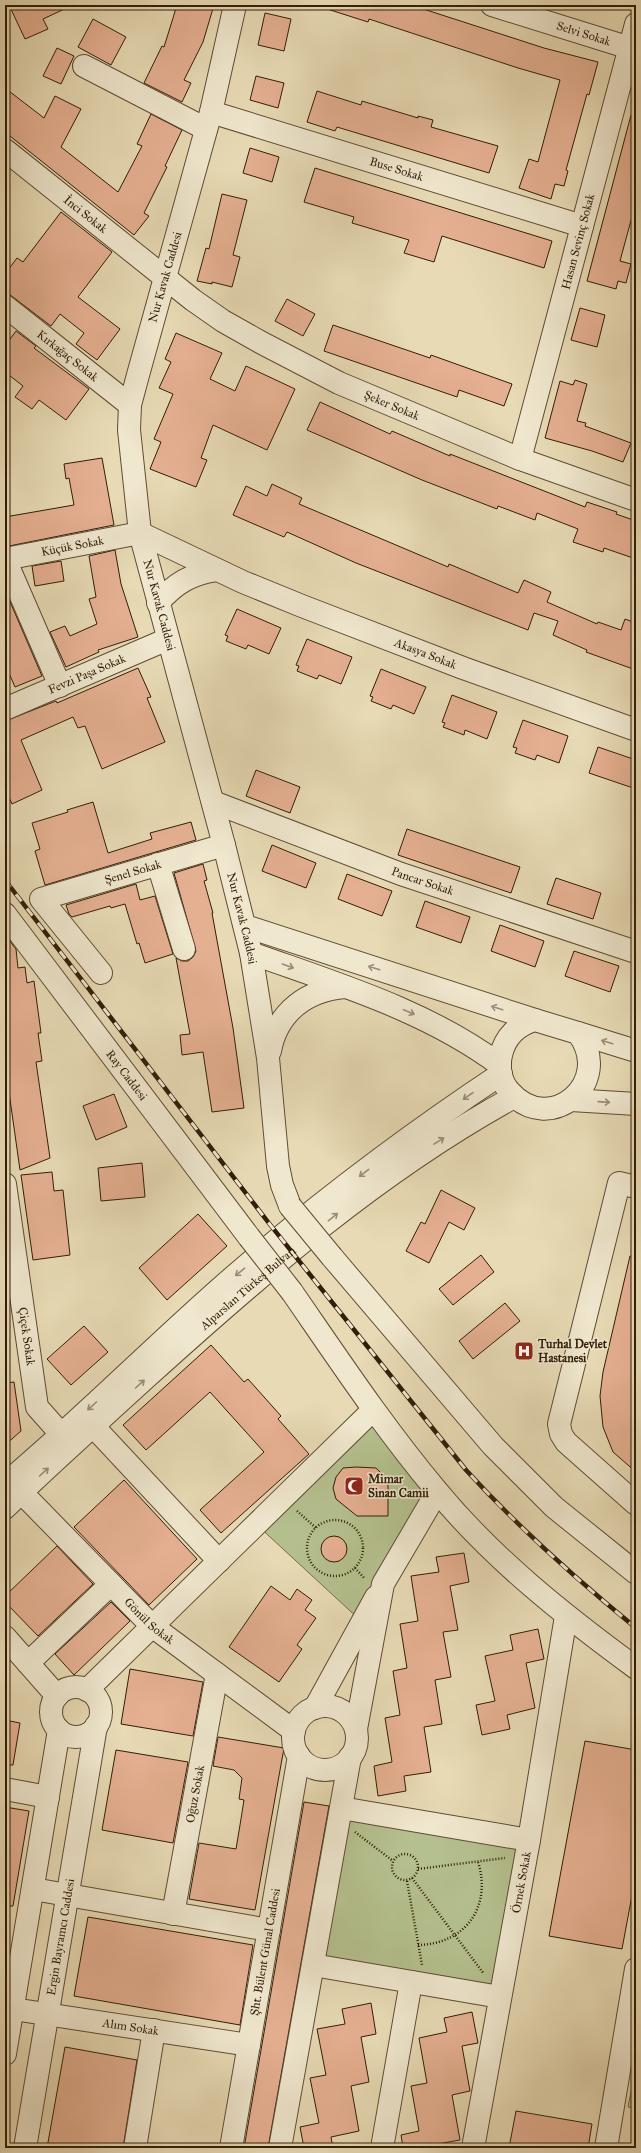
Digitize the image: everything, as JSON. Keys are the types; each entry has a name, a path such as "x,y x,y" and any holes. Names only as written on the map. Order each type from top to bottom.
{"street":[{"name":"Nur Kavak Caddesi","path":"235,5 208,121 130,405 129,430 140,533 213,802 251,953 268,1058 278,1166 282,1185 290,1206 312,1234 493,1446 554,1507 636,1573"},
{"name":"Selvi Sokak","path":"492,5 630,48"},
{"name":"Hasan Sevinç Sokak","path":"520,459 636,24"},
{"name":"Buse Sokak","path":"84,66 208,121 582,226"},
{"name":"İnci Sokak","path":"5,150 165,278"},
{"name":"Şeker Sokak","path":"165,278 223,321 298,364 339,383 520,459 636,500"},
{"name":"Kırkağaç Sokak","path":"7,311 130,405"},
{"name":"Küçük Sokak","path":"5,559 140,533"},
{"name":"Akasya Sokak","path":"140,533 217,570 380,637 636,730"},
{"path":"5,559 60,686"},
{"path":"158,603 165,594 184,580 205,572 217,570"},
{"name":"Fevzi Paşa Sokak","path":"5,709 168,639"},
{"name":"Pancar Sokak","path":"213,802 401,874 636,952"},
{"name":"Şenel Sokak","path":"101,973 41,899 224,845"},
{"path":"158,864 184,949"},
{"name":"Ray Caddesi","path":"5,915 292,1292 373,1410 437,1492 488,1545 566,1616 636,1668"},
{"path":"245,926 534,1020 636,1051"},
{"path":"251,953 347,987 430,1022 476,1048 500,1070"},
{"path":"268,1058 271,1042 278,1027 287,1013 299,1001 314,993 330,988 347,987"},
{"path":"534,1020 520,1026 509,1036 502,1050 500,1070 506,1086 514,1097 529,1106 546,1109 564,1104 571,1100 583,1088 589,1072 589,1056 583,1040 578,1033"},
{"name":"Alparslan Türkeş Bulvarı","path":"5,1508 13,1488 61,1434 226,1284 333,1196 469,1095 500,1070"},
{"name":"Alparslan Türkeş Bulvarı","path":"13,1488 93,1426 236,1296 343,1209 425,1150 514,1097"},
{"path":"571,1100 636,1104"},
{"path":"636,1187 619,1183 559,1424 561,1434 566,1442 636,1504"},
{"name":"Çiçek Sokak","path":"5,1184 9,1240 37,1407 61,1434"},
{"path":"87,1690 373,1410"},
{"path":"93,1426 218,1561"},
{"name":"Gönül Sokak","path":"13,1488 152,1626 294,1731"},
{"path":"315,1708 383,1584 437,1492"},
{"path":"28,1663 110,1584"},
{"path":"280,2148 350,1757 356,1746 356,1729 383,1584"},
{"name":"Örnek Sokak","path":"473,2148 527,1848 566,1616"},
{"path":"5,1637 57,1696"},
{"name":"Oğuz Sokak","path":"173,1914 217,1674"},
{"path":"78,1688 87,1690 94,1695 100,1705 100,1718 96,1726 87,1734 79,1737 69,1736 59,1730 55,1725 52,1713 53,1704 57,1696 69,1689 78,1688"},
{"path":"350,1757 340,1766 328,1770 309,1765 299,1756 294,1744 294,1731 299,1719 315,1708 328,1706 340,1710 350,1718 356,1729"},
{"name":"Ergin Bayramcı Caddesi","path":"25,2148 96,1726"},
{"path":"5,2054 59,1730"},
{"name":"Şht. Bülent Günal Caddesi","path":"231,2148 299,1756"},
{"path":"5,1789 48,1797"},
{"path":"340,1814 527,1848"},
{"path":"33,1889 269,1930"},
{"path":"313,1965 500,1996"},
{"path":"606,2148 636,1969"},
{"path":"382,2148 418,1983"},
{"name":"Alım Sokak","path":"13,2009 249,2045"},
{"path":"135,2148 154,2030"}],"path":[{"path":"284,1497 316,1528"},
{"path":"337,1521 344,1522 355,1530 362,1542 362,1549 359,1562 355,1568 349,1572 336,1576 322,1573 316,1569 308,1556 307,1549 308,1541 316,1528 322,1524 337,1521"},
{"path":"340,1814 393,1861"},
{"path":"418,1869 478,1862 527,1848"},
{"path":"399,1855 411,1855 417,1861 418,1869 412,1878 407,1881 395,1877 392,1869 393,1861 399,1855"},
{"path":"418,1945 438,1943 455,1935 474,1915 481,1898 482,1880 478,1862"},
{"path":"412,1878 500,1996"},
{"path":"407,1881 418,1945 418,1983"}],"green space":[{"path":"373,1410 437,1492 361,1621 256,1524"},
{"path":"341,1808 529,1840 500,1997 313,1965"},
{"path":"636,2066 636,2109 628,2107"}],"building":[{"path":"9,5 73,5 43,19 48,29 25,39"},
{"path":"177,5 214,5 203,42 184,80 191,83 182,102 144,83 162,46 164,47"},
{"path":"324,5 411,5 544,48 598,62 589,95 587,94 566,170 568,171 564,186 555,184 551,199 519,188 529,159 538,162 560,80 518,68 369,19 368,22 324,8"},
{"path":"265,13 291,19 284,51 258,45"},
{"path":"93,19 126,37 111,65 78,47"},
{"path":"57,48 74,56 61,84 43,76"},
{"path":"256,76 284,83 278,108 250,100"},
{"path":"5,88 44,118 55,96 81,109 61,147 118,192 142,146 137,144 151,114 182,130 165,166 167,167 144,213 149,216 134,235 5,132"},
{"path":"317,91 361,105 362,101 418,118 418,116 433,120 431,127 498,146 489,173 337,127 335,131 307,122"},
{"path":"631,115 636,116 636,202 620,261 631,264 626,283 618,281 616,289 587,281"},
{"path":"250,148 279,157 272,182 243,173"},
{"path":"315,168 552,241 544,268 442,236 434,262 404,253 409,240 352,223 354,217 304,202"},
{"path":"222,194 247,200 233,255 240,257 232,287 212,282 212,284 197,281 206,248 209,249"},
{"path":"61,212 112,252 78,297 120,329 97,360 76,344 84,333 60,314 51,326 5,291 5,274 17,258 23,262"},
{"path":"287,299 315,314 303,336 275,321"},
{"path":"580,308 605,315 597,347 571,340"},
{"path":"333,325 430,358 431,355 512,384 504,406 459,390 457,397 324,351"},
{"path":"16,331 36,346 34,348 89,389 66,420 39,400 32,409 15,397 23,386 5,372 5,346"},
{"path":"176,333 222,353 210,379 235,391 246,366 295,389 267,450 213,425 201,458 207,460 196,487 150,469 161,442 154,439 173,394 159,388 171,362 165,359"},
{"path":"575,380 587,384 577,421 586,423 585,426 631,443 623,462 592,451 545,438 560,381 573,385"},
{"path":"320,402 390,434 392,431 450,456 450,454 585,507 587,502 617,512 616,514 636,521 636,559 604,548 603,552 573,542 578,529 537,513 535,520 498,506 497,509 422,480 307,430"},
{"path":"102,458 114,525 9,546 5,517 74,505 69,478 66,479 64,464"},
{"path":"272,484 302,498 299,504 448,567 449,564 518,593 524,580 551,592 547,602 597,624 598,622 621,630 625,619 636,623 636,661 633,669 586,652 587,650 553,635 558,621 534,613 528,630 356,563 287,532 284,537 233,515 246,486 267,496"},
{"path":"115,550 121,584 138,637 98,650 99,652 66,667 50,632 65,626 70,636 97,624 89,599 96,597 89,556"},
{"path":"61,561 64,581 35,586 32,566"},
{"path":"5,590 42,676 15,687 5,664"},
{"path":"237,609 281,628 269,654 248,645 246,649 226,641 228,636 225,635"},
{"path":"307,639 352,657 341,684 319,675 317,679 297,671 299,666 296,665"},
{"path":"138,668 151,697 147,698 165,742 102,769 85,726 78,728 73,717 21,740 42,790 12,804 5,788 5,721 56,701 57,703"},
{"path":"381,669 426,687 414,714 393,705 391,709 371,701 373,697 370,696"},
{"path":"452,695 497,712 487,739 465,730 464,735 443,727 445,723 442,722"},
{"path":"523,720 568,736 559,763 537,755 535,760 515,753 517,748 513,747"},
{"path":"598,747 636,760 636,789 589,773"},
{"path":"256,770 300,787 290,813 246,796"},
{"path":"93,802 108,853 152,839 150,833 191,822 196,840 45,885 35,851 40,849 32,823 68,812 67,810"},
{"path":"407,829 520,867 511,893 398,855"},
{"path":"272,845 316,863 306,888 262,871"},
{"path":"203,864 207,880 204,881 213,913 233,1028 244,1108 212,1112 203,1052 182,1055 180,1035 190,1034 176,958 182,961 188,961 193,957 196,951 174,873"},
{"path":"347,874 392,891 382,916 338,899"},
{"path":"556,878 601,893 593,919 547,904"},
{"path":"136,884 140,900 155,896 173,954 145,963 139,943 137,944 125,904 111,908 110,906 72,917 69,914 66,905"},
{"path":"425,901 470,917 461,943 416,927"},
{"path":"500,925 544,941 535,967 491,951"},
{"path":"5,935 16,949 18,968 25,967 27,983 34,981 41,1033 38,1033 42,1061 36,1062 50,1158 20,1170 5,1064"},
{"path":"574,951 619,966 610,992 565,976"},
{"path":"114,1094 127,1127 96,1140 83,1106"},
{"path":"142,1163 145,1197 101,1201 98,1168"},
{"path":"52,1172 54,1191 63,1190 70,1255 33,1260 21,1175"},
{"path":"441,1190 475,1208 464,1230 449,1222 429,1263 406,1251 421,1222 425,1224"},
{"path":"198,1214 227,1246 167,1300 139,1268"},
{"path":"481,1255 494,1272 453,1305 439,1289"},
{"path":"630,1256 636,1257 636,1472 613,1452 603,1427 600,1396 603,1372"},
{"path":"505,1303 520,1321 473,1359 459,1341"},
{"path":"84,1326 108,1352 71,1385 47,1359"},
{"path":"211,1345 244,1382 248,1379 281,1416 278,1419 309,1454 221,1533 200,1510 264,1452 210,1392 146,1450 123,1425"},
{"path":"14,1382 21,1431 5,1445 5,1383"},
{"path":"343,1468 376,1468 388,1480 388,1516 357,1516 336,1499 333,1488 336,1477"},
{"path":"124,1480 197,1559 149,1605 74,1527"},
{"path":"334,1536 343,1540 347,1549 343,1558 334,1562 325,1558 321,1549 325,1540"},
{"path":"57,1546 93,1584 38,1636 5,1602 5,1596"},
{"path":"464,1553 469,1582 450,1586 458,1630 443,1632 451,1677 435,1680 442,1724 424,1727 431,1772 404,1776 406,1791 378,1796 374,1766 392,1762 385,1718 400,1715 393,1671 407,1668 400,1624 418,1621 411,1576 439,1572 436,1557"},
{"path":"271,1586 290,1600 297,1589 312,1600 305,1610 316,1618 297,1645 302,1649 279,1682 229,1647"},
{"path":"111,1602 130,1621 74,1675 55,1654"},
{"path":"538,1629 544,1659 526,1663 535,1708 507,1715 510,1729 482,1735 476,1705 495,1701 485,1656 513,1650 510,1635"},
{"path":"130,1669 203,1682 193,1736 121,1724"},
{"path":"5,1720 20,1723 13,1765 5,1765"},
{"path":"218,1737 284,1748 255,1910 189,1899 199,1843 236,1849 244,1800 239,1799 242,1778 234,1770 213,1766"},
{"path":"585,1741 636,1750 636,1874 622,1949 549,1936"},
{"path":"116,1750 188,1762 173,1843 102,1830"},
{"path":"304,1802 329,1806 268,2148 244,2148"},
{"path":"5,1807 29,1811 13,1906 5,1906"},
{"path":"88,1917 253,1945 240,2025 74,1996"},
{"path":"371,2003 376,2034 361,2037 369,2082 351,2086 359,2131 331,2137 333,2148 304,2148 300,2127 319,2123 310,2078 326,2075 317,2029 345,2024 342,2009"},
{"path":"472,2012 478,2043 462,2046 470,2091 452,2095 460,2140 432,2145 432,2148 403,2148 401,2135 419,2131 411,2086 427,2083 419,2038 447,2032 444,2018"},
{"path":"65,2047 137,2060 123,2148 47,2148"},
{"path":"516,2111 592,2124 588,2148 509,2148"}],"railway":[{"path":"5,880 268,1222 466,1470 506,1512 548,1552 636,1628"}],"place":[{"name":"Turhal Devlet Hastanesi","path":"524,1351"},
{"name":"Mimar Sinan Camii","path":"354,1486"}]}
